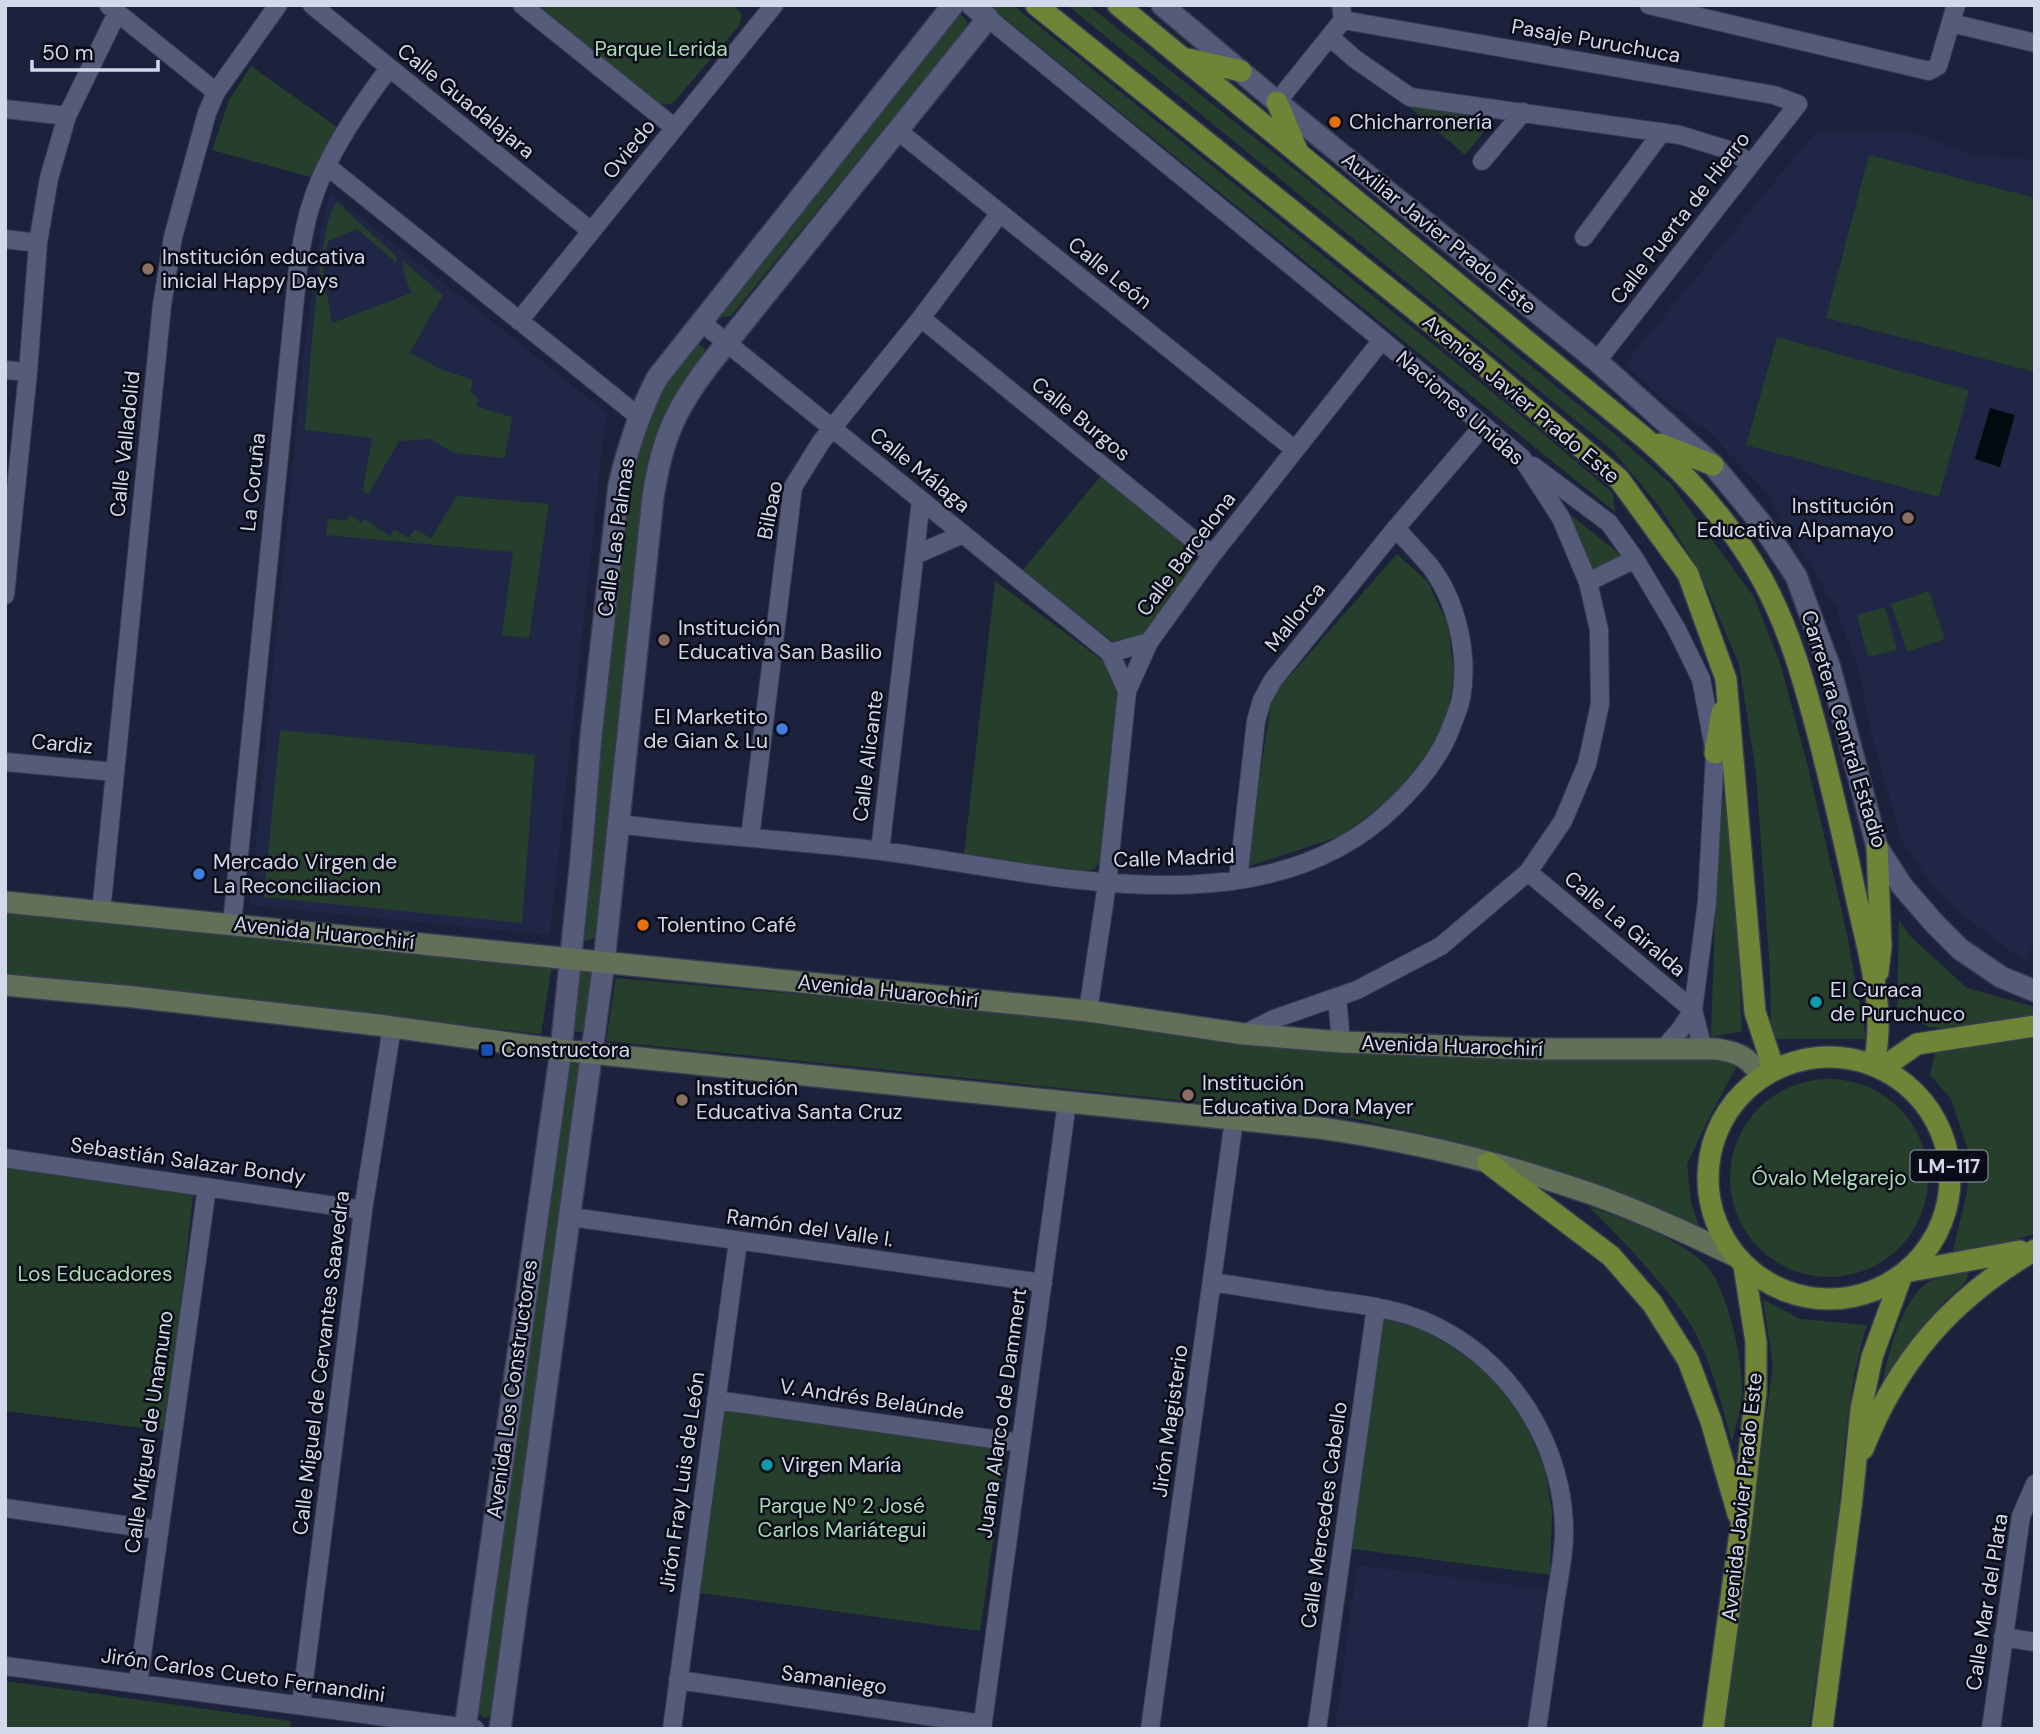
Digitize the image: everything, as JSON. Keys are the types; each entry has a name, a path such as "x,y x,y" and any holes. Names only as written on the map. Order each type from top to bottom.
{"main road":[{"name":"Avenida Javier Prado Este","path":"1036,5 1474,357 1619,479 1688,574 1727,679 1755,1012 1768,1073"},
{"path":"1118,5 1646,439 1688,478 1727,524 1762,579 1787,632 1803,678 1838,814 1876,988 1880,1029 1878,1066"},
{"path":"1182,57 1241,71"},
{"path":"1277,102 1299,155"},
{"path":"1646,439 1713,465"},
{"path":"1716,753 1727,679"},
{"path":"1876,988 1881,946 1877,847"},
{"name":"Avenida Huarochirí","path":"5,902 1088,1011 1244,1034 1341,1042 1528,1049 1703,1049 1734,1052 1768,1073"},
{"path":"5,985 392,1027 561,1050 1382,1137 1568,1186 1622,1206 1740,1261"},
{"path":"1878,1066 1917,1044 2034,1024"},
{"name":"LM-117","path":"1903,1274 1926,1250 1941,1223 1949,1194 1950,1163 1942,1134 1928,1107 1907,1084 1878,1066 1845,1057 1821,1056 1797,1061 1768,1073 1740,1096 1723,1119 1712,1146 1707,1175 1710,1204 1719,1231 1740,1261 1768,1283 1794,1295 1823,1299 1844,1298 1864,1294 1903,1274 2035,1249"},
{"path":"1488,1163 1611,1256 1652,1303 1688,1360 1711,1421 1741,1526"},
{"path":"1852,1499 1863,1448 1890,1389 1928,1336 1973,1291 2035,1249"},
{"name":"Avenida Javier Prado Este","path":"1713,1729 1756,1392 1757,1365 1740,1261"},
{"path":"1822,1729 1866,1383 1872,1357 1903,1274"}],"street":[{"name":"Calle Valladolid","path":"101,912 162,305 173,237 207,113 216,92 278,5"},
{"name":"Calle Guadalajara","path":"312,5 591,231"},
{"path":"522,5 675,128"},
{"name":"Calle Las Palmas","path":"561,1050 591,736 619,485 638,416 657,378 953,5"},
{"name":"Auxiliar Javier Prado Este","path":"1162,5 1277,102 1597,361 1713,465"},
{"path":"1649,5 1929,71 1938,66 1956,5"},
{"path":"5,595 28,372 37,243 49,178 67,116 113,9 216,92"},
{"name":"Oviedo","path":"519,321 675,128 764,9"},
{"name":"Calle Las Palmas","path":"591,1053 620,824 657,474 668,433 684,398 898,131 980,12"},
{"name":"Naciones Unidas","path":"980,12 1382,340 1522,458 1561,518 1588,582 1599,630 1600,704 1587,764 1563,821 1528,872 1441,946 1357,990 1274,1019 1244,1034"},
{"path":"1277,102 1330,37 1342,13"},
{"name":"Pasaje Puruchuca","path":"1342,13 1774,95 1798,104"},
{"path":"1951,23 2035,43"},
{"path":"1330,37 1355,59 1410,97 1680,135 1732,151 1751,164"},
{"name":"La Coruña","path":"232,924 299,258 311,204 327,166 360,108 389,68"},
{"name":"Calle Puerta de Hierro","path":"1597,361 1798,104"},
{"path":"5,109 67,116"},
{"path":"1482,161 1523,112"},
{"name":"Calle León","path":"898,131 1294,450"},
{"path":"1584,237 1662,132"},
{"path":"327,166 638,416"},
{"name":"Bilbao","path":"750,838 793,487 807,462 832,428 921,318 1000,213"},
{"path":"5,239 37,243"},
{"name":"Calle Burgos","path":"921,318 1212,555"},
{"name":"Calle Málaga","path":"701,322 1110,653"},
{"name":"Calle Barcelona","path":"1110,653 1149,642 1212,555 1382,340"},
{"path":"5,370 28,372"},
{"name":"Mallorca","path":"1238,880 1256,722 1262,700 1273,680 1483,426"},
{"path":"1522,458 1609,523 1635,559 1676,628 1701,680 1716,753 1707,902 1693,1010 1703,1049"},
{"name":"Carretera Central Estadio","path":"1713,465 1760,522 1796,576 1830,668 1877,847 1902,886 1959,949 2001,977 2035,991"},
{"name":"Calle Alicante","path":"880,851 921,500"},
{"name":"Calle Madrid","path":"620,824 880,851 1107,884 1238,880 1282,871 1331,853 1372,829 1416,786 1446,743 1461,699 1462,651 1454,607 1431,567 1396,528"},
{"path":"915,555 963,534"},
{"path":"1588,582 1635,559"},
{"path":"1088,1011 1107,884 1127,691 1149,642"},
{"path":"1110,653 1127,691"},
{"name":"Cardiz","path":"5,762 115,772"},
{"name":"Calle La Giralda","path":"1528,872 1693,1010"},
{"path":"1337,997 1341,1042"},
{"path":"1663,1049 1693,1010"},
{"name":"Calle Miguel de Cervantes Saavedra","path":"301,1705 363,1210 392,1027"},
{"name":"Avenida Los Constructores","path":"468,1728 561,1050"},
{"name":"Avenida Los Constructores","path":"500,1729 591,1053"},
{"name":"Juana Alarco de Dammert","path":"982,1726 1067,1102"},
{"name":"Jirón Magisterio","path":"1150,1729 1234,1120"},
{"name":"Sebastián Salazar Bondy","path":"5,1158 363,1210"},
{"name":"Calle Miguel de Unamuno","path":"138,1684 207,1187"},
{"name":"Ramón del Valle I.","path":"571,1217 1043,1283"},
{"name":"Jirón Fray Luis de León","path":"671,1729 738,1241"},
{"path":"1212,1282 1376,1307 1423,1321 1454,1337 1482,1357 1501,1373 1521,1399 1535,1421 1549,1452 1562,1505 1563,1545 1537,1729"},
{"name":"Calle Mercedes Cabello","path":"1317,1729 1376,1307"},
{"name":"V. Andrés Belaúnde","path":"716,1400 1021,1443"},
{"name":"Calle Mar del Plata","path":"1991,1729 2021,1516 2035,1484"},
{"path":"5,1508 158,1530"},
{"path":"2003,1637 2035,1642"},
{"name":"Jirón Carlos Cueto Fernandini","path":"5,1666 468,1728"},
{"name":"Samaniego","path":"678,1680 982,1726"}],"shaded area":[{"name":"Institución Educativa Alpamayo","path":"1817,130 1914,133 1974,155 2035,160 2035,937 2026,962 1968,919 1931,883 1902,841 1871,733 1859,670 1836,608 1764,490 1708,431 1661,398 1625,364"},
{"path":"330,193 606,412 550,935 250,905 303,359 320,233"},
{"path":"1990,408 2015,415 2000,467 1975,459"},
{"path":"1357,1565 1546,1589 1527,1729 1335,1729"}],"green space":[{"name":"Parque Lerida","path":"538,5 734,5 742,15 739,26 673,103 663,105"},
{"path":"988,5 1013,5 1539,430 1613,493 1615,512"},
{"path":"1067,5 1088,5 1416,266 1671,484 1754,597 1780,663 1808,767 1846,929 1866,1039 1771,1039 1770,973 1756,772 1739,664 1698,569 1659,506 1612,450"},
{"path":"958,12 967,21 967,27 731,316 716,316"},
{"path":"251,66 337,127 314,178 212,150 229,100"},
{"path":"1401,100 1496,117 1465,155"},
{"path":"1869,155 2035,198 2035,372 1826,318"},
{"path":"337,202 396,256 397,263 357,229 328,241 323,273 332,323 411,293 403,270 403,261 443,295 410,352 440,369 473,380 470,392 479,399 476,406 512,417 505,458 454,453 430,439 399,441 368,495 363,490 372,438 305,430 319,272 330,215"},
{"path":"1777,337 1969,390 1939,497 1746,445"},
{"path":"694,342 705,348 704,354 663,426 597,935 590,940 578,939 621,531 637,442 655,398"},
{"path":"1101,476 1192,548 1196,566 1146,636 1123,643 1113,642 1022,571"},
{"path":"457,496 549,504 529,638 502,635 513,552 326,535 328,519 347,520 348,516 361,523 365,519 390,536 394,529 409,538 415,529 431,538"},
{"path":"1566,511 1623,557 1594,570"},
{"path":"1397,554 1428,582 1448,625 1454,675 1447,718 1429,754 1388,801 1341,836 1246,867 1272,696"},
{"path":"995,581 1106,663 1116,677 1117,722 1100,861 1095,869 1087,871 964,856"},
{"path":"1929,591 1945,639 1907,652 1891,604"},
{"path":"1885,607 1897,650 1868,657 1857,615"},
{"path":"280,730 535,755 522,923 264,897"},
{"path":"1731,798 1742,1031 1711,1037 1719,800"},
{"path":"5,908 552,966 541,1034 5,975"},
{"path":"1899,920 1910,936 1967,988 2035,1007 2035,1018 1943,1028 1928,1027 1897,1007"},
{"path":"576,963 592,966 587,1032 570,1032"},
{"path":"616,978 1451,1053 1714,1059 1737,1066 1687,1164 1691,1202 1701,1232 1591,1185 1523,1160 1351,1118 606,1041"},
{"path":"2035,1034 2035,1234 1996,1245 1953,1251 1967,1192 1968,1150 1951,1099 1930,1075 1936,1049"},
{"path":"582,1061 494,1712 485,1719 478,1712 568,1063"},
{"name":"Óvalo Melgarejo","path":"1829,1079 1867,1087 1899,1108 1920,1140 1928,1178 1920,1216 1899,1248 1867,1269 1829,1277 1791,1269 1759,1248 1738,1216 1730,1178 1738,1140 1759,1108 1791,1087"},
{"name":"Los Educadores","path":"5,1164 194,1187 167,1431 5,1411"},
{"path":"1589,1207 1664,1236 1704,1263 1712,1273 1727,1306 1740,1364 1741,1401 1732,1442 1708,1361 1694,1330 1652,1273"},
{"path":"1967,1268 1964,1283 1926,1322 1881,1388 1895,1334 1906,1308 1922,1287 1931,1281"},
{"path":"1763,1299 1800,1319 1867,1325 1851,1396 1832,1569 1809,1729 1722,1729 1773,1366"},
{"path":"1379,1318 1417,1328 1451,1346 1494,1376 1526,1423 1545,1469 1552,1512 1550,1575 1346,1548"},
{"name":"Parque Nº 2 José Carlos Mariátegui","path":"721,1407 1007,1447 980,1631 694,1592"},
{"path":"5,1681 291,1721 290,1729 5,1729"}],"place":[{"name":"Chicharronería","path":"1335,122"},
{"name":"Institución educativa inicial Happy Days","path":"148,269"},
{"name":"Institución Educativa Alpamayo","path":"1908,518"},
{"name":"Institución Educativa San Basilio","path":"664,640"},
{"name":"El Marketito de Gian & Lu","path":"782,729"},
{"name":"Mercado Virgen de La Reconciliacion","path":"199,874"},
{"name":"Tolentino Café","path":"643,925"},
{"name":"El Curaca de Puruchuco","path":"1816,1002"},
{"name":"Constructora","path":"487,1050"},
{"name":"Institución Educativa Dora Mayer","path":"1188,1095"},
{"name":"Institución Educativa Santa Cruz","path":"682,1100"},
{"name":"Virgen María","path":"767,1465"}]}
